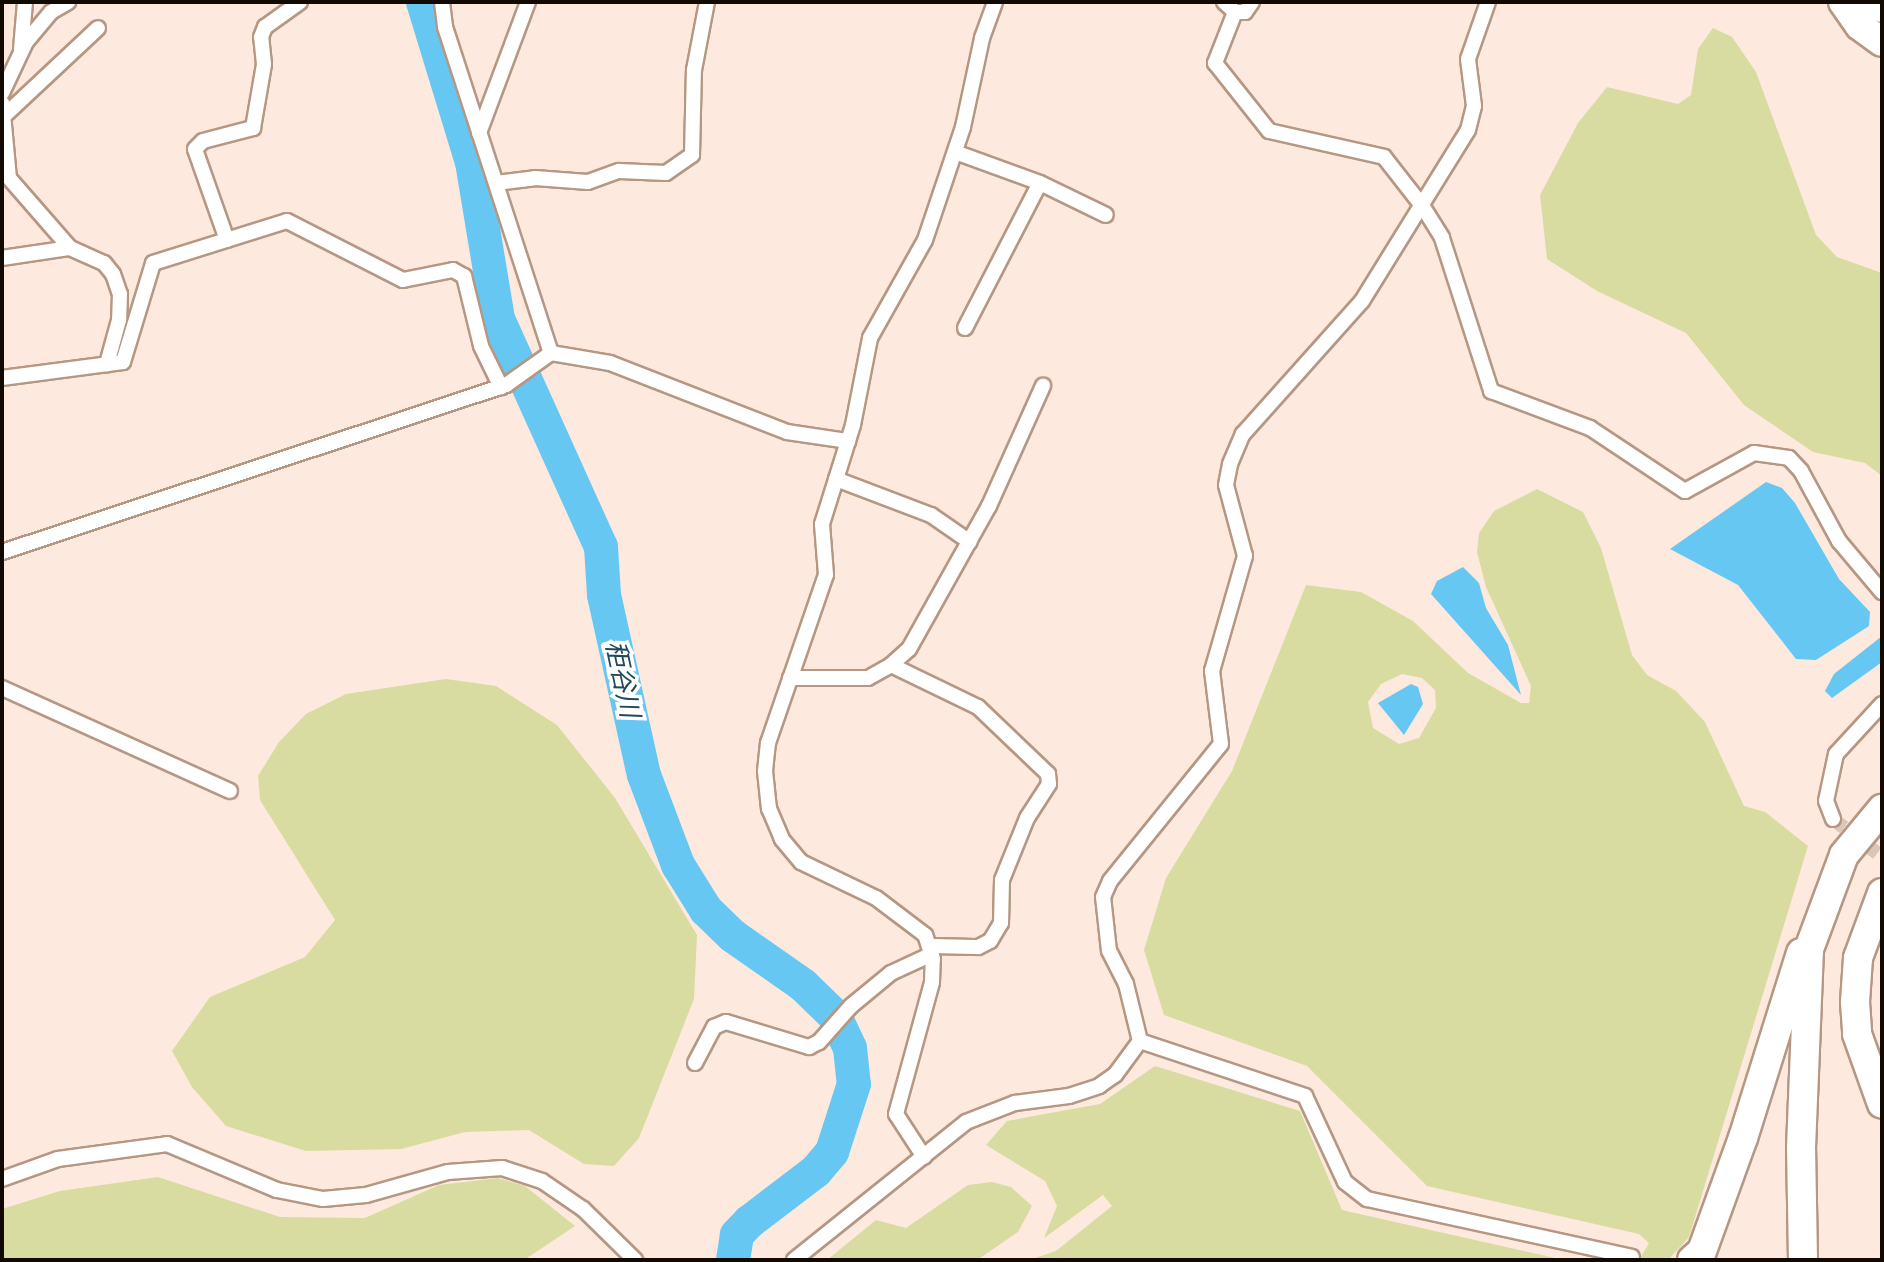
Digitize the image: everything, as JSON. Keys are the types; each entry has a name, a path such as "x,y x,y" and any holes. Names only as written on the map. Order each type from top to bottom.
{"highway":[{"path":"1843,2 1860,26 1882,42"},
{"path":"1874,2 1882,8"},
{"path":"1692,1260 1702,1251 1743,1138 1786,989 1827,889 1844,855 1882,809"},
{"path":"1803,1260 1801,1148 1809,949 1827,889"},
{"path":"1882,893 1858,958 1855,1002 1857,1034 1882,1104"}],"street":[{"path":"21,53 25,2"},
{"path":"2,93 21,53 51,12 68,2"},
{"path":"227,240 195,149 203,141 253,128 264,64 261,37 265,27 300,2"},
{"path":"442,2 445,27 551,353"},
{"path":"479,133 528,2"},
{"path":"496,183 535,178 588,182 619,171 666,173 692,155 694,70 707,2"},
{"path":"924,1157 896,1114 932,982 930,950 925,935 901,913 801,862 782,839 769,809 765,771 768,743 826,575 822,524 848,441 870,338 925,240 955,152 995,2"},
{"path":"1252,2 1245,12 1230,7 1215,63 1269,131 1384,157 1423,207 1442,238 1491,391 1590,428 1685,491 1754,453 1789,458 1801,471 1839,541 1882,592"},
{"path":"1140,1041 1126,984 1109,951 1103,897 1110,881 1221,744 1212,671 1245,556 1226,485 1230,464 1243,434 1362,301 1468,130 1474,106 1468,59 1488,2"},
{"path":"98,28 3,110 9,178 70,248 104,263 120,294 119,320 107,364"},
{"path":"955,152 1040,183 1106,215"},
{"path":"965,328 1040,183"},
{"path":"2,378 123,362 153,263 287,221 403,280 453,270 464,276 481,346 503,386"},
{"path":"2,258 70,248"},
{"path":"2,552 503,386 551,353 610,363 787,432 848,441"},
{"path":"790,678 868,678 891,665 909,649 970,542 1043,386"},
{"path":"836,479 931,515 970,542"},
{"path":"695,1063 714,1027 726,1022 809,1047 819,1042 851,1006 891,973 930,950 978,947 990,941 1001,923 1002,880 1027,818 1049,784 1048,774 978,707 891,665"},
{"path":"2,688 230,791"},
{"path":"1833,819 1826,801 1836,754 1882,704"},
{"path":"794,1260 966,1122 1015,1103 1069,1096 1099,1086 1115,1075 1140,1041"},
{"path":"1140,1041 1305,1096 1345,1182 1367,1199 1632,1257"},
{"path":"2,1179 58,1159 167,1144 277,1190 323,1199 366,1195 448,1172 502,1168 542,1181 583,1209 635,1260"}],"green space":[{"path":"1713,28 1732,37 1756,72 1816,235 1837,257 1882,273 1882,476 1865,463 1813,452 1744,405 1686,333 1597,291 1547,259 1540,195 1578,123 1607,87 1678,104 1691,95 1698,49"},
{"path":"1537,489 1583,512 1601,548 1632,655 1647,675 1676,691 1705,722 1744,806 1765,812 1808,846 1689,1237 1668,1260 1639,1260 1649,1243 1639,1234 1427,1186 1307,1066 1164,1015 1144,950 1166,878 1232,771 1306,585 1361,592 1413,621 1468,673 1521,703 1529,703 1531,686 1486,587 1477,552 1479,533 1494,511","holes":["1402,674 1422,678 1435,690 1436,708 1419,738 1399,744 1373,728 1368,702 1381,684"]},
{"path":"446,679 496,686 557,725 615,798 697,935 694,999 639,1138 614,1166 584,1164 529,1130 465,1132 401,1149 306,1151 226,1126 192,1087 172,1051 210,997 305,957 335,920 260,800 258,776 279,742 306,714 346,694"},
{"path":"1155,1066 1300,1111 1342,1210 1564,1260 1029,1260 1056,1251 1112,1206 1103,1195 1044,1238 1057,1206 1045,1181 986,1145 1007,1121 1100,1104"},
{"path":"158,1177 280,1217 365,1218 439,1185 498,1178 525,1186 575,1226 524,1260 2,1260 2,1209 60,1191"},
{"path":"992,1182 1011,1187 1032,1206 1018,1232 977,1260 827,1260 876,1220 906,1228 968,1185"}],"water":[{"path":"1766,482 1782,488 1795,503 1839,579 1870,612 1869,626 1816,660 1796,659 1738,585 1670,549"},
{"path":"1463,567 1479,583 1486,608 1508,645 1521,695 1431,594 1437,581"},
{"path":"1882,636 1882,662 1832,698 1825,691 1834,674"},
{"path":"1411,684 1418,687 1423,704 1404,735 1378,703"}],"waterway":[{"name":"秬谷川","path":"423,2 472,162 498,319 601,547 604,595 644,775 678,865 706,910 733,936 803,985 835,1016 850,1048 854,1084 832,1152 816,1171 749,1222 737,1235 733,1260"}],"tunnel":[{"path":"1833,819 1882,857"}]}
